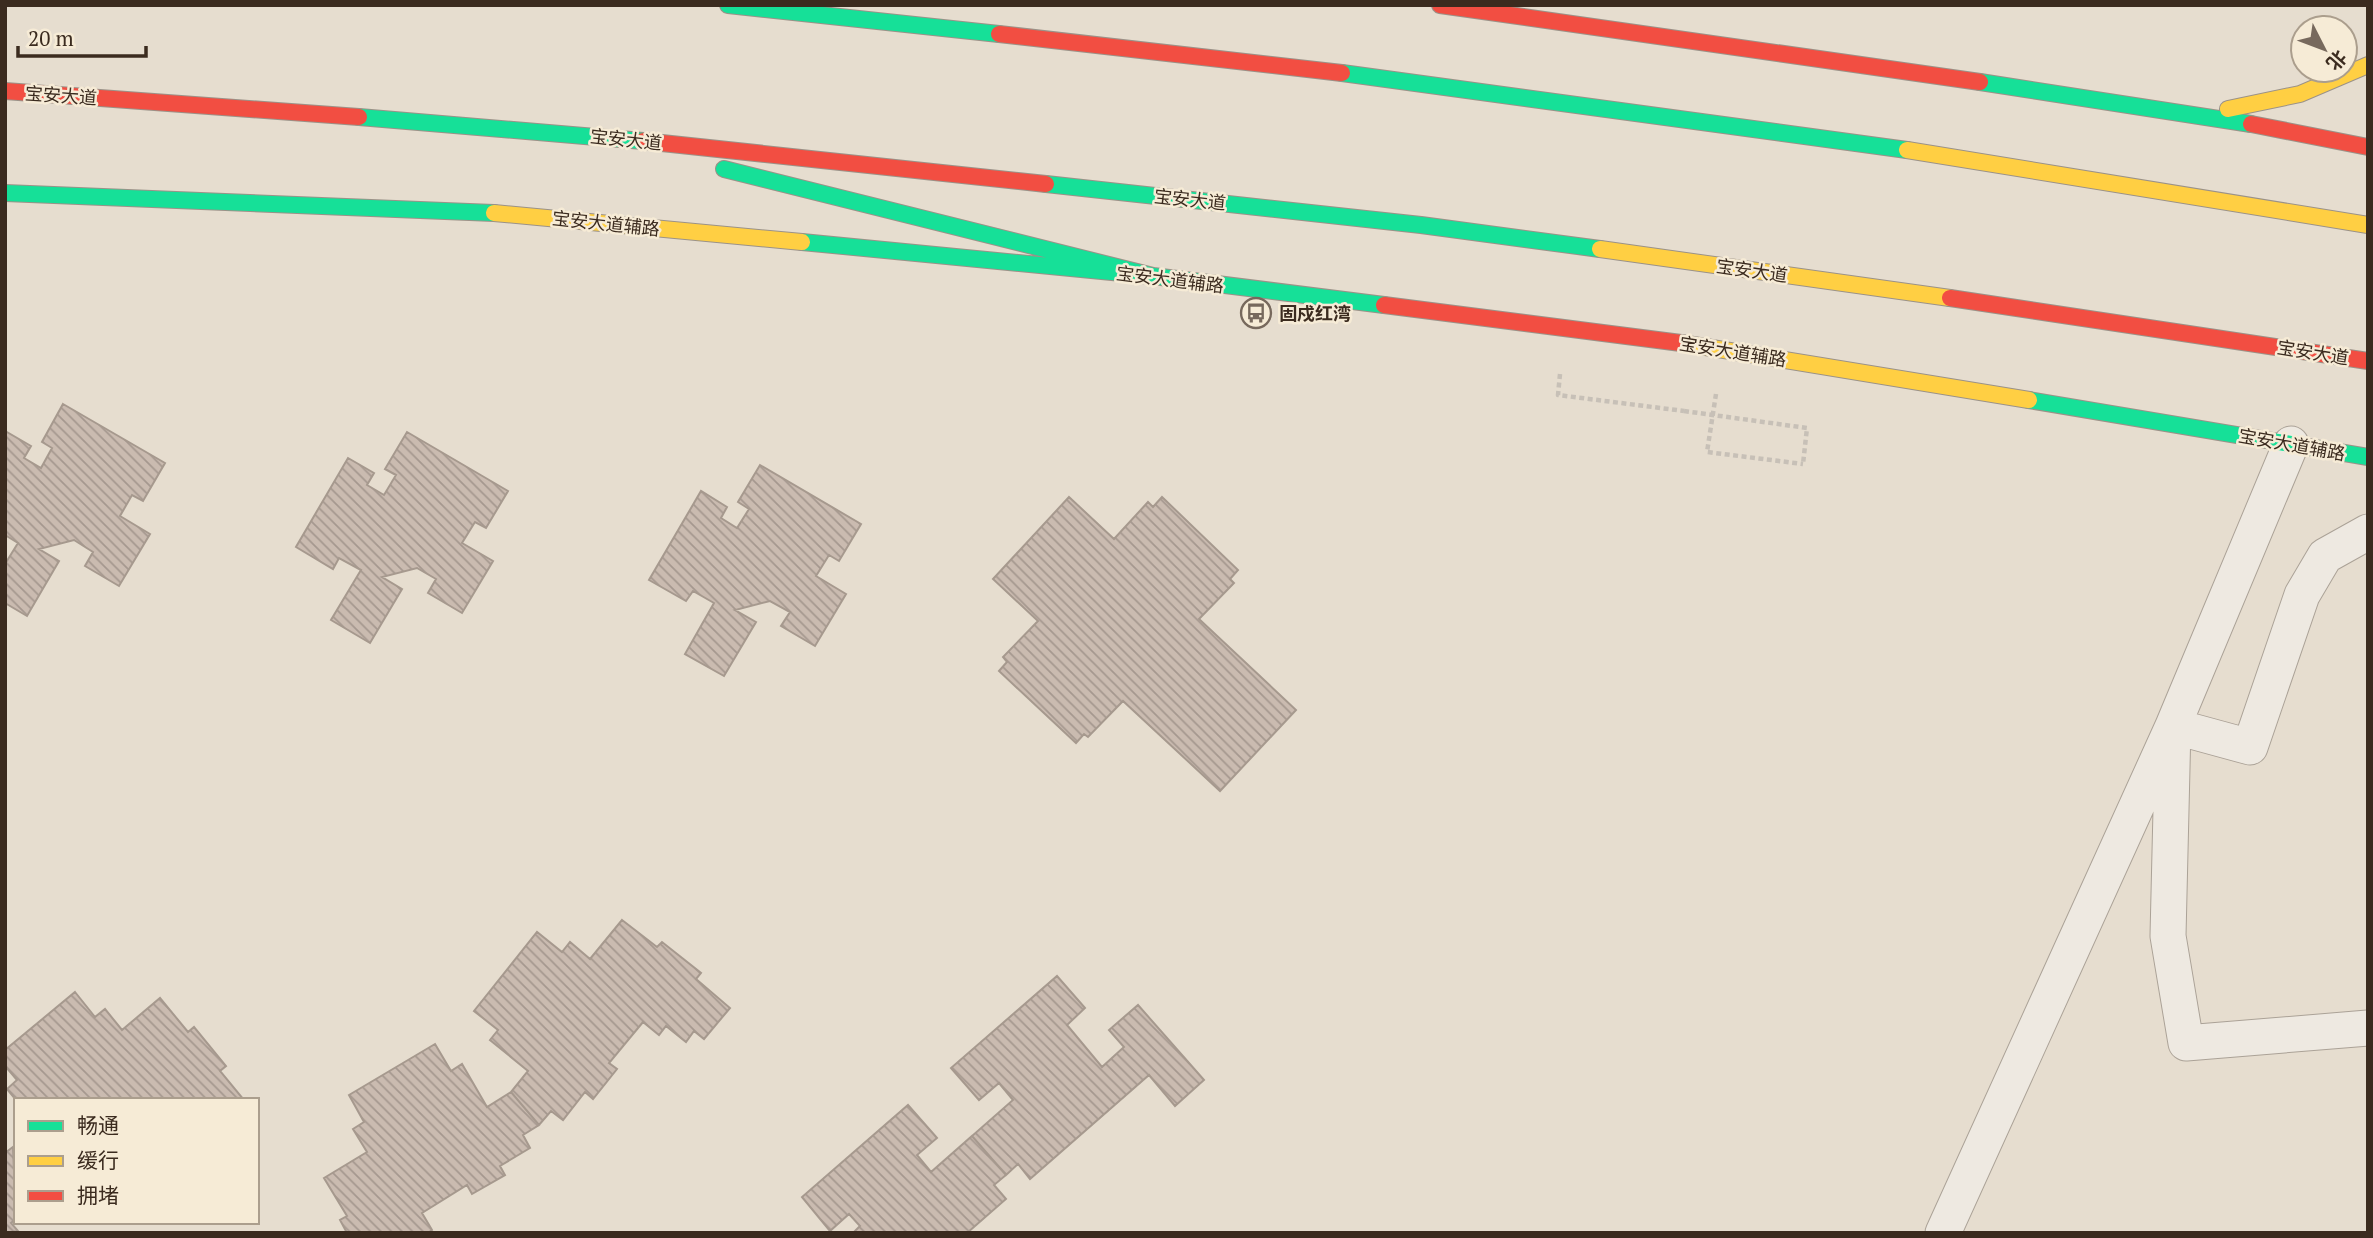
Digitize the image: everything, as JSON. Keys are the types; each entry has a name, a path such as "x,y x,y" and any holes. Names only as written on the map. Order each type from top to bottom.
{"main road":[{"path":"728,5 1050,38 1478,88 2035,169 2368,225"},
{"path":"1440,5 2197,113 2368,147"},
{"path":"2197,113 2276,103 2329,86 2368,65"},
{"name":"宝安大道","path":"5,91 583,134 1421,225 1946,297 2368,361"},
{"path":"583,134 1153,276"},
{"name":"宝安大道辅路","path":"5,193 457,209 1153,276 1704,346 2368,457"}],"street":[{"path":"1943,1233 2173,726 2291,444"},
{"path":"2173,726 2250,747 2302,595 2325,556 2368,532"},
{"path":"2173,726 2168,936 2186,1043 2368,1028"}],"path":[{"path":"1560,374 1558,395 1684,411 1807,428 1802,464 1707,452 1716,394"}],"building":[{"path":"63,404 165,463 143,501 132,495 120,516 150,534 119,586 85,566 93,552 74,540 39,549 59,561 27,616 5,603 5,564 18,543 5,535 5,431 31,446 24,458 41,468 52,448 42,442"},
{"path":"407,432 508,491 486,528 475,522 462,543 493,561 462,613 428,593 436,579 417,568 382,577 402,589 370,643 331,620 361,570 339,558 333,569 296,547 348,458 374,473 367,485 384,495 396,475 385,469"},
{"path":"760,465 861,524 839,561 829,555 816,576 846,594 815,646 781,626 790,612 770,601 735,610 756,622 724,676 685,654 714,603 693,591 686,601 649,580 701,491 727,507 721,518 737,528 749,509 738,502"},
{"path":"1069,497 1114,539 1148,502 1153,507 1162,497 1238,570 1230,579 1234,583 1199,619 1296,710 1220,791 1123,701 1088,737 1084,734 1076,743 999,671 1007,662 1003,657 1038,621 993,579"},
{"path":"622,920 657,947 662,942 701,973 696,979 730,1008 704,1039 694,1031 686,1042 666,1026 659,1035 643,1022 609,1063 617,1069 593,1099 585,1092 563,1120 551,1111 539,1125 511,1092 528,1071 490,1040 498,1030 474,1011 537,932 562,952 570,942 590,959"},
{"path":"1057,976 1085,1008 1067,1025 1102,1067 1124,1047 1109,1030 1138,1005 1204,1080 1175,1106 1149,1075 1030,1179 1018,1164 1006,1175 972,1136 1013,1100 999,1083 979,1100 951,1068"},
{"path":"75,992 95,1017 105,1009 122,1030 160,998 188,1032 194,1027 226,1066 220,1071 242,1098 14,1098 7,1089 17,1080 5,1066 5,1050"},
{"path":"435,1044 451,1071 462,1064 487,1107 511,1092 539,1125 523,1135 530,1148 500,1166 505,1175 472,1194 467,1185 422,1213 432,1230 428,1233 347,1233 340,1220 347,1216 324,1178 367,1152 353,1129 364,1122 349,1095"},
{"path":"908,1105 937,1138 917,1155 931,1172 972,1136 1006,1175 994,1185 1006,1199 967,1233 853,1233 860,1226 849,1214 830,1231 802,1197"},
{"path":"13,1147 14,1221 11,1223 18,1231 5,1233 5,1153"}],"traffic: fast":[{"path":"728,5 999,34"},
{"path":"1342,73 1907,150"},
{"path":"1980,82 2251,124"},
{"path":"359,117 643,141"},
{"path":"724,169 1153,276"},
{"path":"1046,184 1421,225 1600,249"},
{"path":"5,193 494,213"},
{"path":"802,242 1153,276 1384,305"},
{"path":"2029,400 2368,457"}],"traffic: slow":[{"path":"2228,109 2300,94 2368,65"},
{"path":"1907,150 2368,225"},
{"path":"494,213 802,242"},
{"path":"1600,249 1950,298"},
{"path":"1681,343 2029,400"}],"traffic: jam":[{"path":"1440,5 1980,82"},
{"path":"999,34 1342,73"},
{"path":"5,91 359,117"},
{"path":"2251,124 2368,147"},
{"path":"643,141 1046,184"},
{"path":"1950,298 2368,361"},
{"path":"1384,305 1681,343"}],"place":[{"name":"固戍红湾","path":"1256,313"}]}
